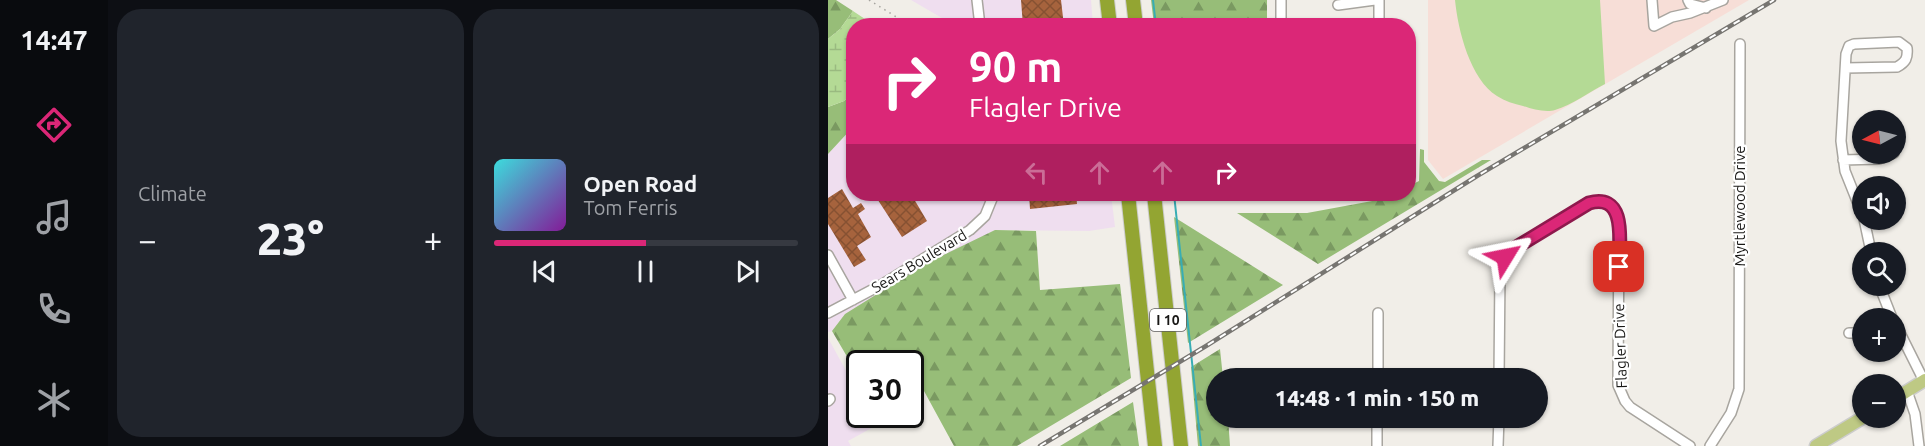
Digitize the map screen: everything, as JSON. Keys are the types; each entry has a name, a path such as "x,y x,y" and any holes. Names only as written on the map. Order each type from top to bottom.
{"highway":[{"path":"1107,0 1109,18"},
{"path":"1133,0 1135,18"},
{"name":"I 10","path":"1129,201 1155,446"},
{"name":"I 10","path":"1155,201 1181,446"}],"main road":[{"path":"1906,392 1924,380"},
{"path":"1816,446 1852,424"}],"street":[{"path":"977,0 979,18"},
{"path":"1281,0 1281,18"},
{"path":"1338,5 1377,0 1378,18"},
{"path":"1652,0 1654,26 1672,17 1706,8 1722,0"},
{"path":"1688,0 1690,4 1706,8"},
{"path":"1845,68 1897,67 1908,57 1907,48 1899,42 1849,46 1845,68 1841,141 1845,171 1852,189"},
{"name":"Myrtlewood Drive","path":"1710,446 1736,401 1739,367 1740,44"},
{"path":"1843,160 1852,160"},
{"name":"Sears Boulevard","path":"828,313 970,230 985,216 991,201"},
{"name":"Flagler Drive","path":"1499,368 1500,271 1505,257 1510,251 1589,203 1602,202 1613,208 1619,219 1618,385 1620,393 1630,407 1690,446"},
{"path":"828,255 853,300"},
{"path":"1377,368 1378,313"},
{"path":"1906,346 1924,380"},
{"path":"1906,401 1915,414 1920,446"},
{"path":"1377,428 1377,446"},
{"path":"1498,428 1498,446"}],"path":[{"path":"869,0 898,18"}],"shaded area":[{"path":"911,0 972,0 974,18 942,18"},
{"path":"982,0 1091,0 1092,18 983,18"},
{"path":"1428,0 1749,0 1443,179 1428,160"},
{"path":"846,135 846,201 987,201 981,214 967,227 879,282 828,308 828,154"},
{"path":"996,201 1112,201 1115,227 1089,231 995,230 845,314 832,331 828,332 828,318 884,288 973,234 989,217"},
{"path":"828,338 846,371 846,428 872,428 848,441 851,446 828,446"}],"green space":[{"path":"828,0 836,0 853,11 840,29 828,39"},
{"path":"1151,0 1267,0 1267,18 1153,18"},
{"path":"1455,0 1600,0 1605,84 1568,105 1551,111 1535,109 1500,98 1479,78 1467,53"},
{"path":"853,11 864,18 848,18"},
{"path":"846,21 846,99 828,107 828,39"},
{"path":"846,99 846,135 828,154 828,107"},
{"path":"1420,149 1424,150 1424,162 1439,181 1445,182 1482,160 1491,160 1318,264 1237,213 1307,213 1372,201 1416,201 1416,182 1419,181"},
{"path":"1174,217 1283,285 1188,343"},
{"path":"995,230 1036,231 1040,290 1120,284 1131,378 1017,446 954,446 924,391 924,350 846,350 846,355 832,331 845,314 927,263"},
{"path":"1220,349 1222,368 1206,368 1206,428 1229,428 1230,446 1198,446 1191,367"},
{"path":"1133,402 1139,446 1060,446"}],"building":[{"path":"1021,0 1061,0 1063,18 1022,18"},
{"path":"842,189 846,201 849,201 853,208 861,203 865,209 858,214 871,237 857,246 866,260 854,267 828,224 828,198"},
{"path":"879,201 915,201 927,221 902,237"},
{"path":"1029,201 1077,201 1077,204 1030,209"}],"waterway":[{"path":"1153,0 1155,18"},
{"path":"1175,201 1201,446"}],"railway":[{"path":"1040,446 1206,346 1477,176 1774,0"}],"route":[{"path":"1505,257 1510,251 1595,201 1608,204 1619,219 1619,267"}]}
